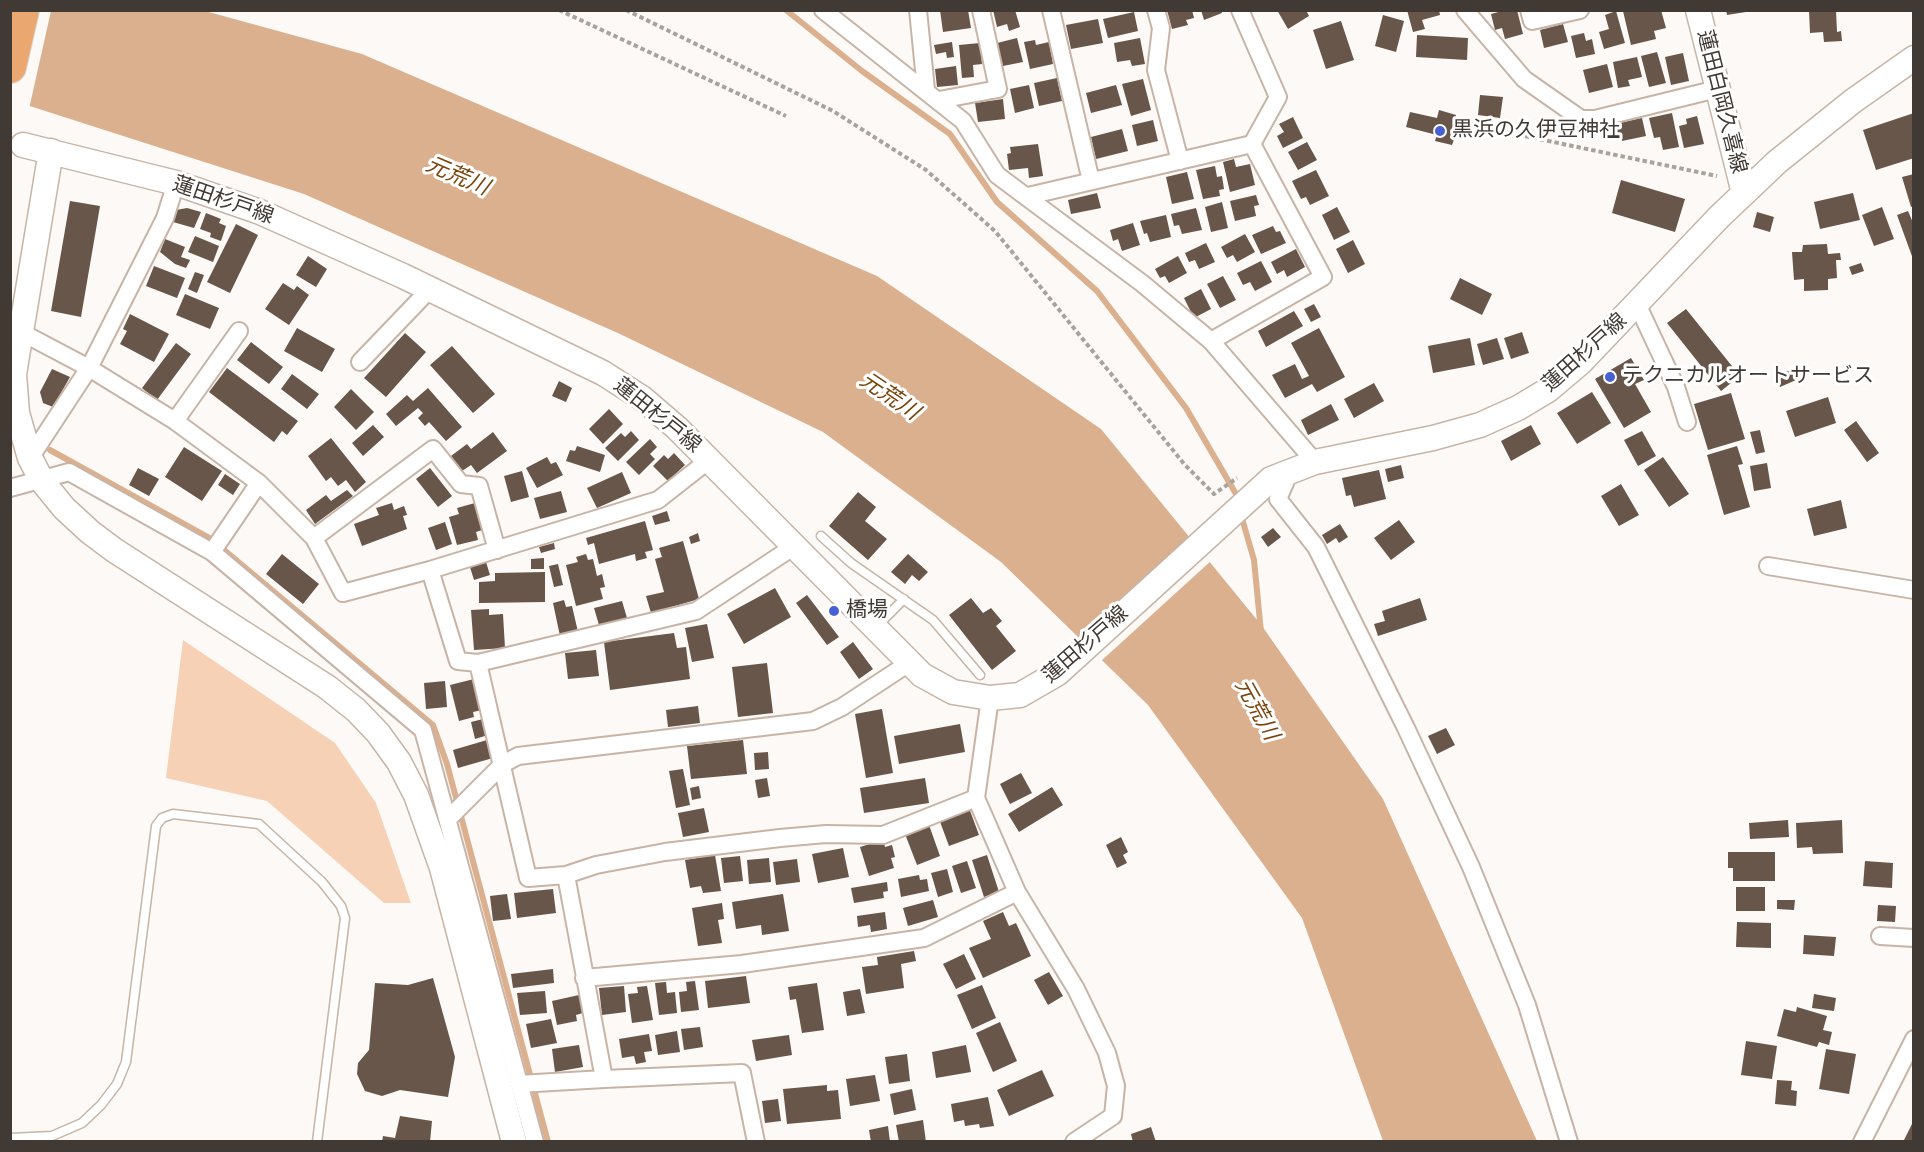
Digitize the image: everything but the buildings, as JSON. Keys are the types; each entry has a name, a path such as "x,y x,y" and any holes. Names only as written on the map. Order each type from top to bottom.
{"highway":[{"path":"10,67 23,10"}],"main road":[{"name":"蓮田白岡久喜線","path":"1698,10 1744,193"},
{"name":"蓮田杉戸線","path":"23,145 176,183 270,216 430,289 623,385 659,412 709,460 909,663 937,684 953,692 990,698 1020,695 1059,673 1217,527 1281,475 1315,462 1480,425 1518,408 1548,390 1581,362 1638,306 1744,193 1815,130 1914,58"},
{"path":"51,151 19,331 14,374 17,413 30,458 42,481 64,508 114,550 327,687 356,710 394,755 416,795 442,868 514,1142"}],"street":[{"path":"823,10 963,121 997,175 1143,284 1211,341 1315,462"},
{"path":"918,10 933,95"},
{"path":"933,95 998,89 981,10"},
{"path":"1051,10 1091,181"},
{"path":"1156,10 1161,28 1156,70 1180,160"},
{"path":"1028,196 1252,144 1278,98 1240,10"},
{"path":"1465,10 1524,79 1581,119 1595,119 1717,89"},
{"path":"1529,10 1532,21 1580,10"},
{"path":"1211,341 1323,277 1252,144"},
{"path":"30,458 89,368 165,218 176,183"},
{"path":"360,362 430,289"},
{"path":"1638,306 1676,387 1687,422"},
{"path":"19,331 89,368 175,421 259,483 314,538 343,593 430,570 658,500 709,460"},
{"path":"175,421 239,331"},
{"path":"314,538 433,449 461,484 479,486 497,550"},
{"path":"10,488 69,472 212,552 423,730 449,818 535,1142"},
{"path":"1281,475 1278,499 1316,547 1406,728 1470,867 1527,1005 1569,1142"},
{"path":"212,552 259,483"},
{"path":"430,570 458,661 478,663 696,610 793,547"},
{"path":"1768,566 1914,590"},
{"path":"478,663 528,878 567,875 596,865 676,851 792,837 883,835 976,798"},
{"path":"449,818 503,764 518,756 813,721 842,707 909,663"},
{"path":"990,698 976,798 1017,892 1076,989 1107,1053 1116,1086 1113,1116 1074,1142"},
{"path":"567,875 604,1079"},
{"path":"584,978 742,964 924,938 1017,892"},
{"path":"1880,936 1914,938"},
{"path":"1862,1142 1914,1039"},
{"path":"519,1084 742,1073 756,1142"}],"lane":[{"path":"821,536 851,563 933,620 980,675"},
{"path":"875,628 904,599"},
{"path":"10,1138 52,1136 82,1123 101,1105 117,1084 126,1062 156,826 162,818 172,814 259,824 322,882 341,906 345,918 317,1142"}],"path":[{"path":"558,10 786,116"},
{"path":"626,10 832,111 926,170 995,231 1185,465 1214,494 1248,471 1281,475"},
{"path":"1481,127 1721,177"}],"shaded area":[{"path":"183,640 335,743 376,803 411,903 384,903 267,801 166,778"}],"water":[{"name":"元荒川","path":"11,11 205,11 362,54 877,276 1101,429 1262,626 1383,799 1537,1141 1383,1141 1302,918 1148,705 1001,562 823,432 620,334 304,194 11,100"}],"pier":[{"path":"11,11 51,11 29,109 10,103"},
{"path":"1206,553 1212,560 1100,662 1094,656"}],"waterway":[{"path":"786,10 862,71 950,134 997,202 1097,291 1186,408 1236,494 1238,502"},
{"path":"50,450 211,539 433,725 447,764 548,1142"},
{"path":"1241,515 1254,560 1261,632"}],"place":[{"name":"黒浜の久伊豆神社","path":"1440,131"},
{"name":"テクニカルオートサービス","path":"1610,377"},
{"name":"橋場","path":"834,611"}]}
